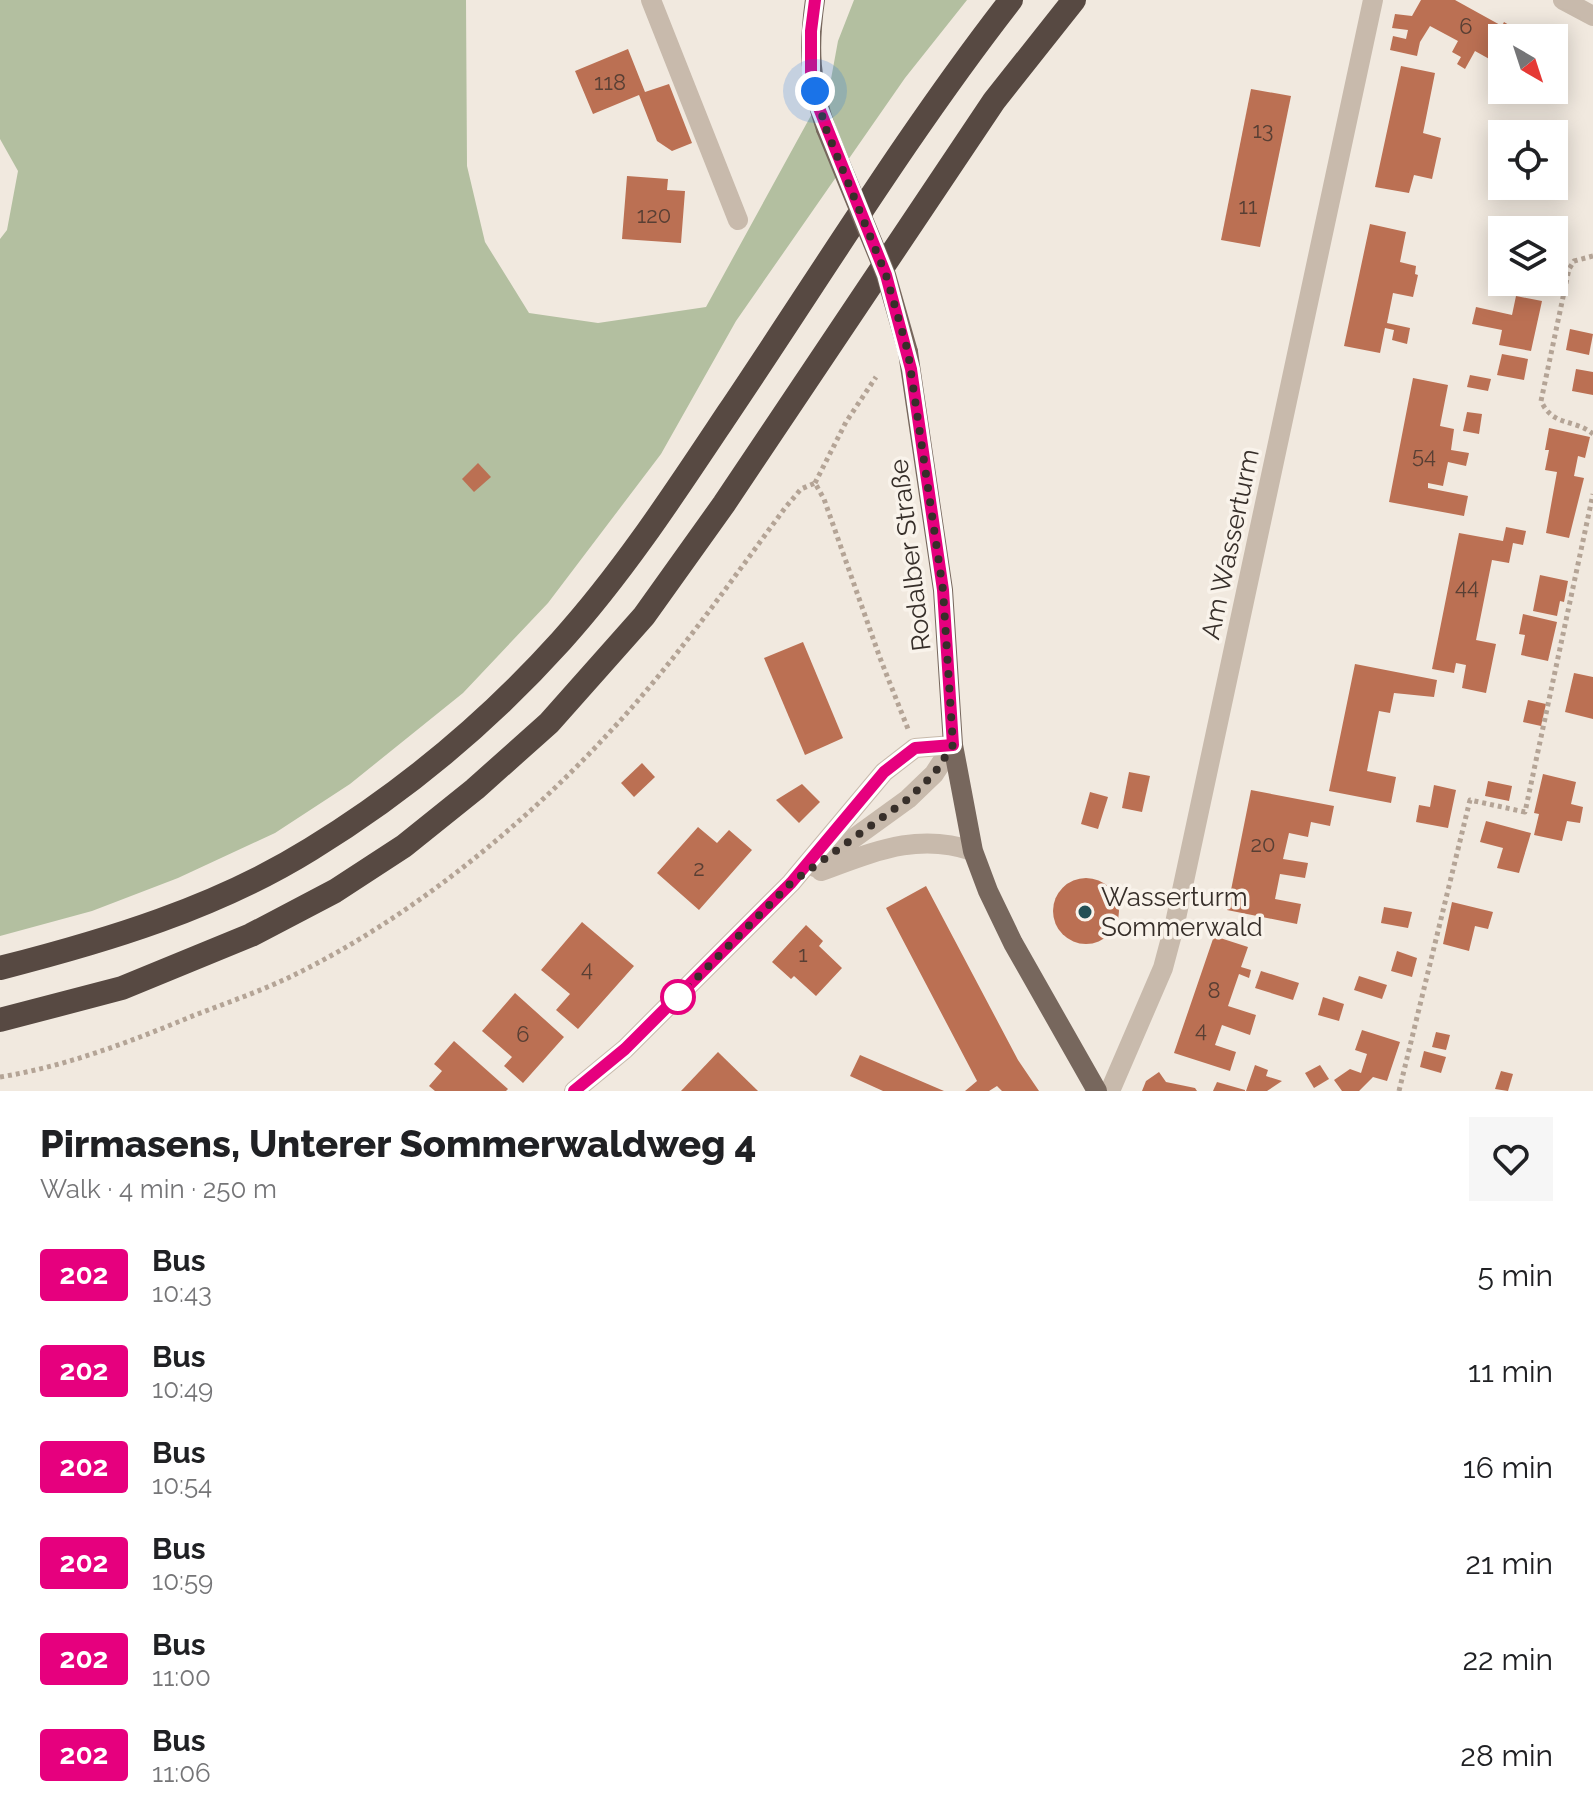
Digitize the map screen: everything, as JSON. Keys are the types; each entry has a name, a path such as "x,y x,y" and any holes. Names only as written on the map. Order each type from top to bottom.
{"highway":[{"path":"0,968 101,942 225,894 308,851 377,806 446,753 514,691 601,593 662,510 936,102 1011,0"},
{"path":"0,1020 122,988 251,935 335,891 404,846 475,789 549,723 644,616 724,504 994,101 1074,0"}],"main road":[{"name":"Rodalber Straße","path":"815,0 811,73 826,129 886,275 908,352 943,590 953,745 973,851 1013,943 1097,1091"}],"street":[{"path":"651,0 738,220"},
{"name":"Am Wasserturm","path":"1110,1091 1163,968 1175,923 1373,0"},
{"path":"1563,0 1593,16"},
{"path":"574,1091 625,1049 791,883 884,772 915,748 953,745"},
{"path":"791,883 908,799 934,774 953,745"},
{"path":"791,883 888,848 916,842 939,842 973,851"}],"path":[{"path":"1593,256 1574,261 1569,269 1541,401 1546,413 1553,419 1580,425 1593,434"},
{"path":"0,1077 114,1048 296,973 408,908 474,857 607,736 672,658 785,508 801,489 815,483 846,422 876,377"},
{"path":"815,483 824,499 915,748"},
{"path":"1399,1091 1470,800 1525,812 1593,494"}],"green space":[{"path":"0,0 466,0 467,166 485,242 529,313 598,323 706,307 831,79 838,41 854,0 967,0 905,78 736,321 661,454 548,603 463,693 350,784 275,833 178,878 92,911 0,936 0,239 7,230 18,171 0,139"}],"building":[{"path":"1421,0 1455,0 1498,24 1488,24 1488,58 1475,51 1465,69 1457,64 1461,57 1452,52 1458,41 1430,26 1420,42 1417,56 1390,50 1393,36 1406,39 1408,30 1392,28 1395,14 1412,16"},
{"path":"628,49 645,92 669,84 692,143 672,151 657,141 639,95 593,114 575,71"},
{"path":"1401,66 1435,73 1423,133 1441,138 1432,179 1414,175 1409,193 1375,187"},
{"path":"1251,89 1291,96 1260,247 1221,240"},
{"path":"627,176 668,179 667,190 685,191 681,243 622,239"},
{"path":"1370,224 1406,232 1400,262 1416,266 1415,274 1418,275 1413,297 1393,293 1387,323 1410,328 1407,344 1392,340 1394,330 1385,328 1380,353 1344,346"},
{"path":"1516,296 1542,301 1531,351 1499,345 1502,330 1472,324 1476,307 1512,315"},
{"path":"1570,329 1593,334 1589,355 1566,350"},
{"path":"1502,354 1528,359 1524,380 1497,375"},
{"path":"1576,369 1593,372 1593,395 1572,391"},
{"path":"1470,375 1491,379 1488,391 1467,387"},
{"path":"1413,378 1448,385 1440,426 1454,429 1451,450 1469,453 1466,466 1448,462 1443,486 1428,483 1428,488 1468,496 1464,516 1389,502"},
{"path":"1467,412 1482,414 1479,434 1463,431"},
{"path":"1549,428 1590,437 1585,458 1578,456 1574,476 1584,478 1569,538 1546,533 1557,472 1545,470"},
{"path":"478,463 491,477 474,492 462,479"},
{"path":"1506,527 1526,531 1523,545 1513,543 1509,563 1492,560 1476,640 1496,644 1486,693 1462,688 1466,665 1456,663 1454,673 1432,669 1459,533 1503,541"},
{"path":"1540,575 1568,581 1564,602 1560,601 1557,616 1533,611"},
{"path":"1523,614 1557,622 1548,661 1521,655 1525,635 1519,634"},
{"path":"803,642 843,738 805,755 764,658"},
{"path":"1355,664 1437,680 1434,697 1394,693 1390,713 1379,711 1367,771 1396,777 1391,803 1329,791"},
{"path":"1574,673 1593,677 1593,719 1565,712"},
{"path":"1528,700 1546,704 1541,726 1523,722"},
{"path":"642,763 655,777 634,797 621,783"},
{"path":"1129,772 1150,776 1142,812 1122,808"},
{"path":"1543,774 1576,782 1571,804 1583,807 1580,823 1567,821 1562,841 1534,835 1539,814 1534,813"},
{"path":"1488,781 1512,786 1509,801 1485,796"},
{"path":"802,784 820,802 799,823 776,800"},
{"path":"1434,785 1456,790 1448,828 1416,822 1419,805 1430,807"},
{"path":"1251,790 1334,806 1330,826 1311,822 1308,837 1289,833 1283,859 1308,863 1305,878 1280,874 1275,899 1301,904 1297,924 1227,910"},
{"path":"1090,792 1108,797 1098,829 1081,824"},
{"path":"1486,821 1531,833 1519,873 1497,868 1503,848 1480,842"},
{"path":"698,827 717,843 729,830 752,850 699,910 657,873"},
{"name":"Wasserturm Sommerwald","path":"1086,878 1109,888 1119,911 1109,934 1086,944 1063,934 1053,911 1063,888"},
{"path":"926,886 1018,1060 1039,1091 1002,1091 997,1086 989,1091 965,1091 977,1081 886,908"},
{"path":"1452,902 1493,912 1488,929 1475,926 1469,951 1443,944"},
{"path":"1384,907 1412,912 1408,928 1381,923"},
{"path":"582,922 634,966 578,1029 556,1010 570,994 541,970"},
{"path":"806,925 823,941 819,946 842,968 816,996 772,962"},
{"path":"1214,936 1248,947 1241,967 1251,970 1249,978 1239,974 1228,1006 1256,1015 1250,1035 1222,1025 1215,1045 1236,1052 1230,1071 1174,1053"},
{"path":"1397,951 1417,958 1412,977 1391,971"},
{"path":"1261,971 1299,983 1293,1000 1255,988"},
{"path":"1359,976 1387,985 1382,999 1354,990"},
{"path":"515,993 564,1037 523,1083 504,1066 512,1057 482,1031"},
{"path":"1323,997 1344,1004 1339,1021 1318,1015"},
{"path":"1362,1030 1400,1042 1387,1081 1373,1077 1359,1091 1342,1091 1334,1080 1350,1069 1361,1073 1367,1054 1355,1050"},
{"path":"1436,1032 1450,1035 1446,1050 1432,1047"},
{"path":"454,1041 508,1089 435,1091 429,1086 442,1071 434,1064"},
{"path":"1424,1051 1446,1057 1441,1073 1420,1067"},
{"path":"718,1052 758,1091 681,1091"},
{"path":"860,1055 944,1091 883,1091 850,1076"},
{"path":"1255,1065 1268,1070 1266,1076 1282,1081 1267,1091 1246,1091"},
{"path":"1320,1065 1329,1079 1314,1088 1305,1073"},
{"path":"1501,1071 1513,1074 1508,1091 1495,1089"},
{"path":"1159,1072 1166,1082 1197,1091 1142,1091 1146,1081"},
{"path":"1217,1082 1245,1090 1245,1091 1213,1091"}],"bus line":[{"name":"202","path":"574,1091 625,1049 791,883 897,760 915,748 953,745 943,590 908,352 886,275 819,108 811,73 815,0"}],"place":[{"name":"Wasserturm Sommerwald","path":"1085,912"}],"route":[{"path":"678,997 791,883 908,799 934,774 953,745 943,590 908,352 886,275 826,129 815,91"}]}
